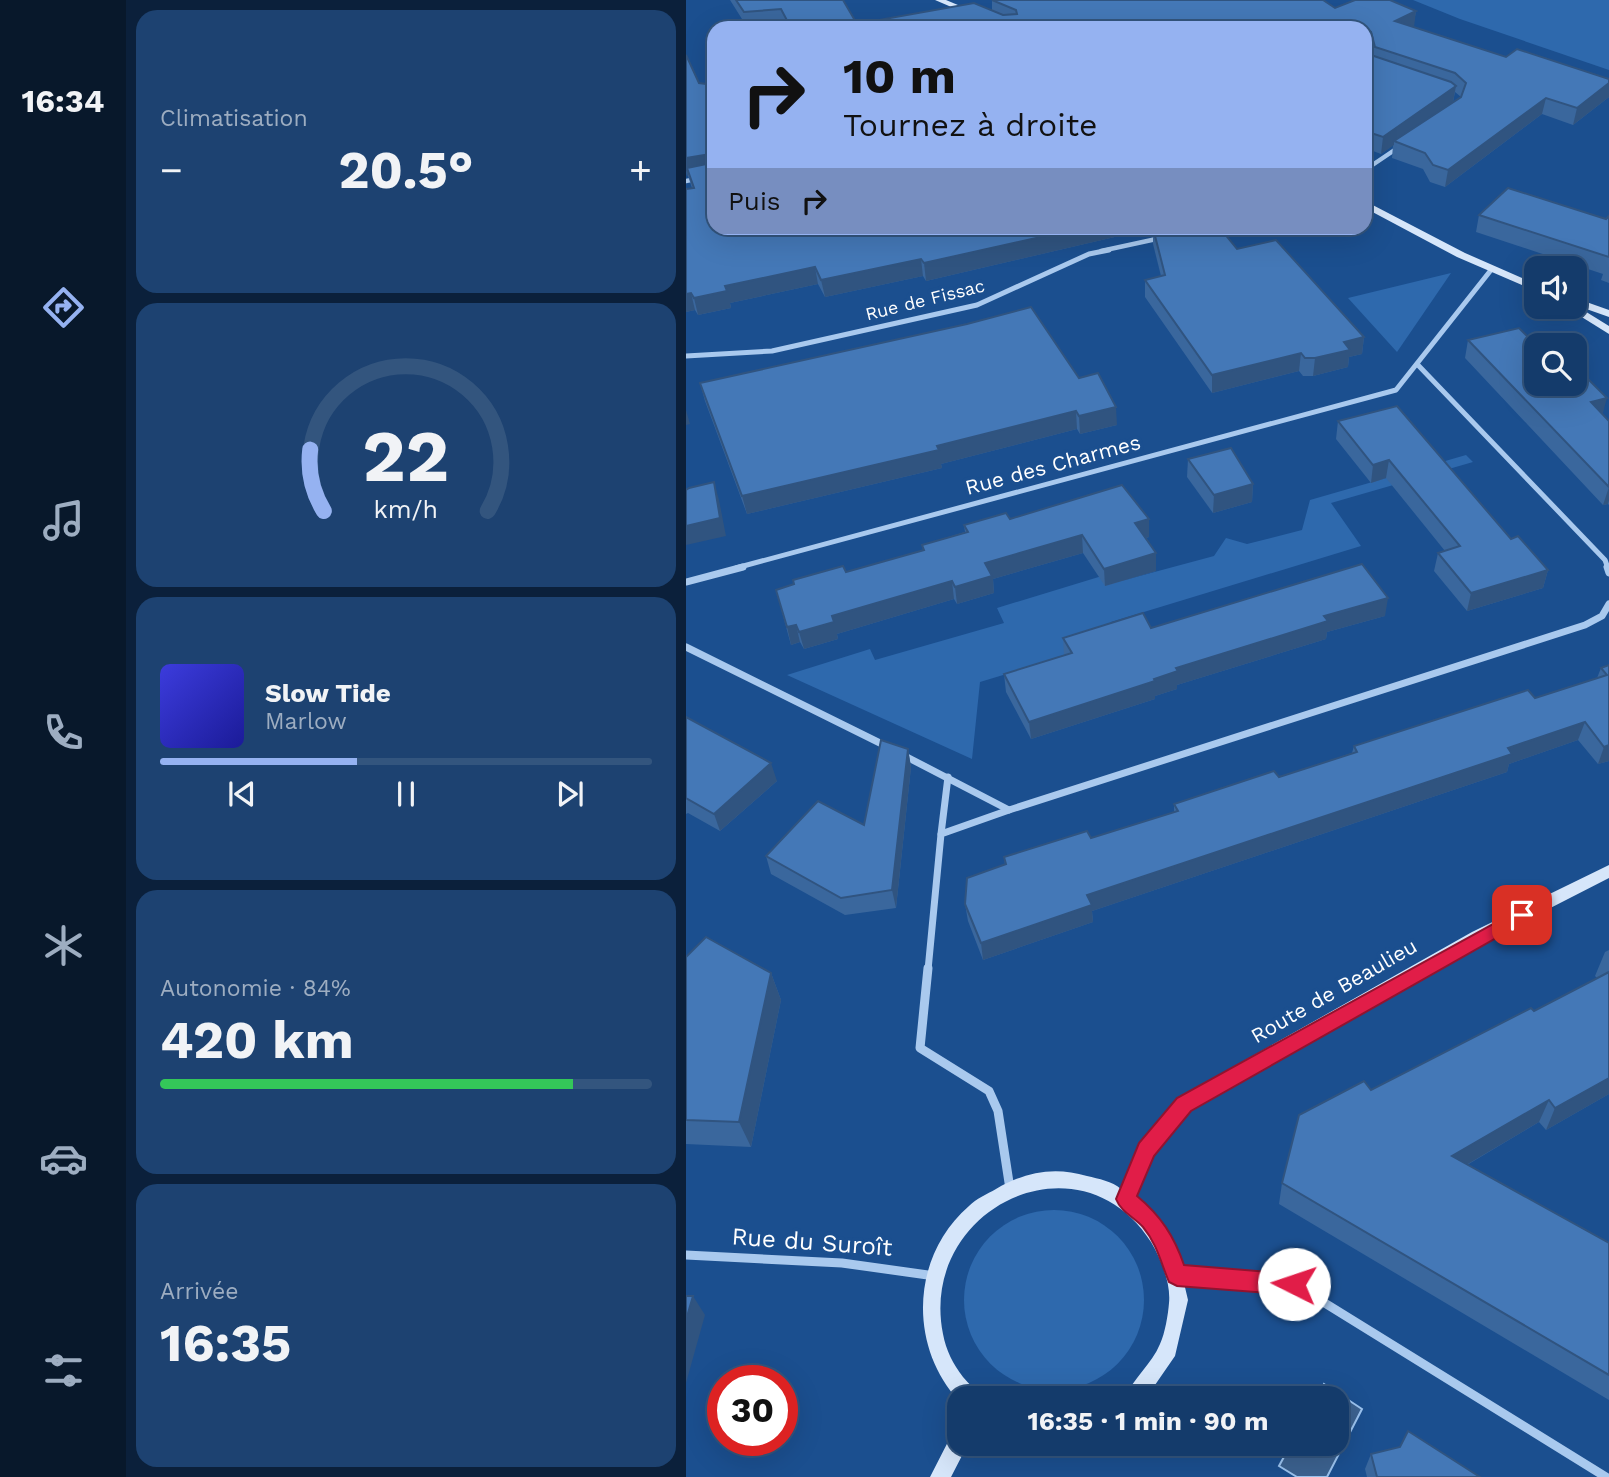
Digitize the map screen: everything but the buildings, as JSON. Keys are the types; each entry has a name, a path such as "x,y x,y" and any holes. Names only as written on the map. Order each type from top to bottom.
{"street":[{"path":"939,0 977,15"},
{"path":"1372,165 1411,139"},
{"path":"686,181 707,176"},
{"path":"1372,208 1491,270 1524,283"},
{"name":"Rue de Fissac","path":"686,356 772,351 977,304 1089,254 1166,236"},
{"name":"Rue des Charmes","path":"686,582 1396,390 1491,270"},
{"path":"1587,306 1609,314"},
{"path":"1587,317 1609,331"},
{"path":"1418,364 1605,560 1609,573"},
{"path":"941,834 1585,625 1602,616 1609,604"},
{"path":"686,647 1009,810"},
{"path":"948,777 920,1048 989,1091 998,1111 1010,1189"},
{"name":"Route de Beaulieu","path":"1126,1199 1146,1150 1184,1104 1458,948 1609,871"},
{"path":"956,1386 941,1360 932,1333 934,1276 946,1248 963,1223 985,1203 1010,1189 1038,1181 1060,1179 1094,1184 1126,1199 1149,1219 1167,1245 1177,1275 1179,1308 1172,1341 1158,1371 1145,1386"},
{"name":"Rue du Suroît","path":"686,1255 829,1260 885,1266 934,1276"},
{"path":"1177,1275 1294,1284 1606,1477"},
{"path":"940,1477 951,1456"}],"shaded area":[{"path":"1413,0 1609,0 1609,70 1460,19"},
{"path":"1451,273 1397,352 1348,298"},
{"path":"1466,455 1473,462 1331,503 1361,546 1111,622 1121,639 980,682 972,759 787,675 870,649 875,660 1004,623 997,608 1115,572 1121,581 1214,556 1226,538 1247,544 1302,530 1310,500"},
{"path":"1036,1212 1072,1212 1104,1225 1118,1236 1129,1250 1142,1282 1142,1318 1129,1350 1118,1364 1104,1375 1078,1386 1030,1386 1004,1375 990,1364 979,1350 966,1318 966,1282 979,1250 990,1236 1004,1225"},
{"path":"1349,1400 1362,1409 1349,1434"},
{"path":"1284,1456 1338,1456 1327,1477 1297,1477 1279,1466"}],"route":[{"path":"1294,1284 1177,1275 1167,1245 1149,1219 1126,1199 1146,1150 1184,1104 1458,948 1522,915"}]}
